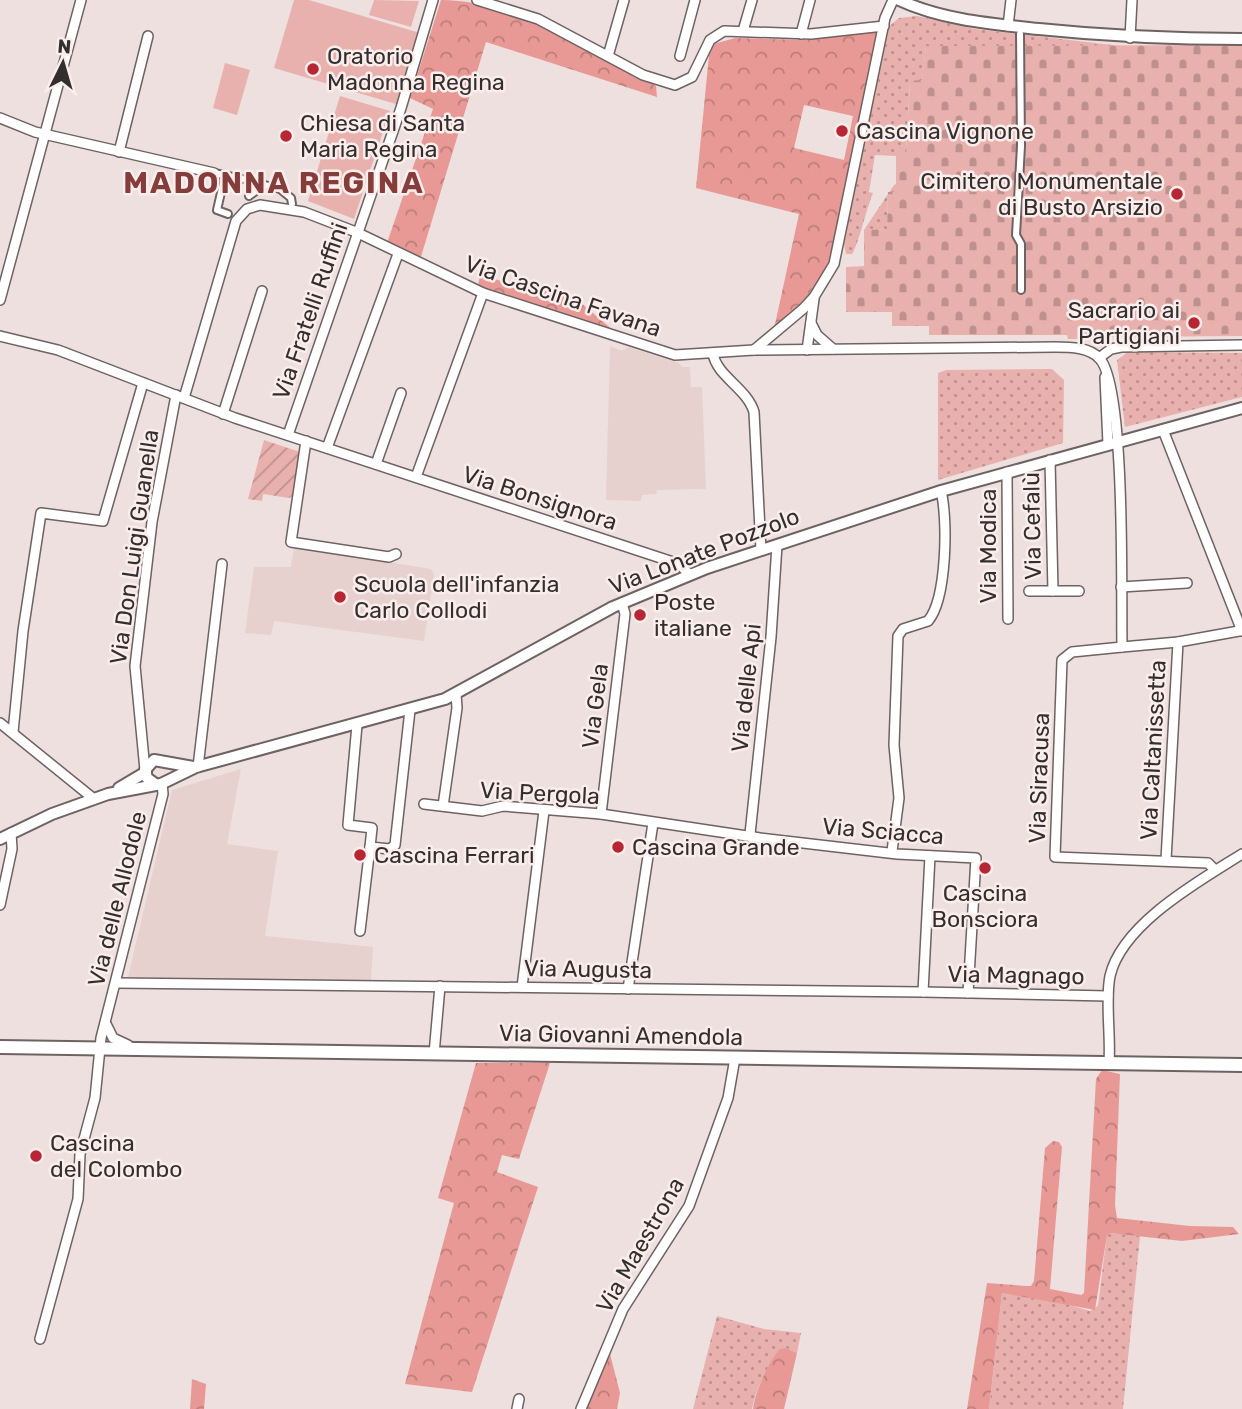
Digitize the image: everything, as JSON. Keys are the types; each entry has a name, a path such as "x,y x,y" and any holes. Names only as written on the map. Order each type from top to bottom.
{"main road":[{"name":"Via Giovanni Amendola","path":"0,1047 1242,1065"}],"street":[{"path":"0,300 81,0"},
{"name":"Via Fratelli Ruffini","path":"288,435 401,108 433,0"},
{"path":"477,0 495,2 538,19 650,78 679,85 692,77 713,37 724,31 801,34 884,26"},
{"path":"608,56 624,0"},
{"path":"680,56 695,0"},
{"path":"743,30 752,0"},
{"path":"801,34 810,0"},
{"path":"807,350 814,298 837,253 884,26 896,0 947,16 1008,26 1130,38 1242,39"},
{"path":"1008,26 1011,0"},
{"path":"1130,38 1132,0"},
{"path":"1020,34 1021,146 1016,235 1021,244 1021,290"},
{"path":"119,152 148,36"},
{"path":"0,118 46,134 285,191 292,204"},
{"path":"225,175 217,210 228,214"},
{"path":"249,196 264,185"},
{"name":"Via Cascina Favana","path":"235,225 244,211 260,205 290,209 356,232 483,293 671,354 754,350 1068,348 1088,351 1102,364"},
{"name":"Via Don Luigi Guanella","path":"145,771 135,660 152,522 180,397 235,225"},
{"path":"327,448 398,254"},
{"path":"223,414 262,291"},
{"path":"416,477 483,293"},
{"path":"754,350 794,319 814,298"},
{"path":"809,320 817,335 835,349"},
{"name":"Via Bonsignora","path":"0,337 58,350 223,414 679,564 689,574"},
{"path":"1163,430 1241,631 1178,642 1122,647 1113,443 1102,364 1117,347 1242,345"},
{"path":"713,353 715,362 747,396 754,412 761,550"},
{"path":"13,732 23,631 41,513 103,522 143,383"},
{"path":"376,464 401,393"},
{"name":"Via Lonate Pozzolo","path":"108,794 161,781 197,767 410,710 456,694 622,603 689,574 941,491 1242,408"},
{"path":"306,441 291,542 388,556 396,554"},
{"name":"Via Cefalù","path":"1050,460 1053,591"},
{"name":"Via Modica","path":"1007,472 1008,619"},
{"path":"892,851 899,798 894,745 898,636 903,628 928,621 937,607 945,526 941,491"},
{"name":"Via delle Api","path":"750,834 771,637 777,545"},
{"path":"0,839 108,794 145,771 149,763 160,760 197,767 222,564"},
{"path":"1121,587 1187,583"},
{"name":"Via Cefalù","path":"1029,591 1079,591"},
{"name":"Via Gela","path":"601,814 625,614 622,603"},
{"name":"Via Caltanissetta","path":"1166,860 1178,642"},
{"name":"Via Siracusa","path":"1122,647 1072,652 1062,660 1055,857 1208,863 1215,870"},
{"path":"443,806 457,708 456,694"},
{"path":"370,846 390,849 395,845 410,710"},
{"path":"0,723 94,799"},
{"path":"357,724 348,825 372,828 360,931"},
{"path":"141,745 169,766 161,781 145,771"},
{"name":"Via delle Allodole","path":"40,1339 78,1199 80,1154 94,1104 99,1049 163,794 161,781"},
{"name":"Via Pergola","path":"424,804 482,811 503,806 601,814 653,822"},
{"path":"522,987 544,811"},
{"path":"628,989 653,822"},
{"name":"Via Sciacca","path":"653,822 750,834 760,838 930,856 976,858 968,993"},
{"path":"0,905 13,847 11,833"},
{"name":"Via Magnago","path":"1109,1063 1108,996 1112,969 1125,942 1215,870 1242,854"},
{"path":"923,992 930,856"},
{"name":"Via Augusta","path":"116,983 923,992"},
{"path":"434,1054 440,986"},
{"name":"Via Magnago","path":"923,992 1108,996"},
{"path":"106,1024 111,1036 118,1042 158,1050"},
{"name":"Via Maestrona","path":"581,1409 623,1309 689,1206 728,1098 735,1058"}],"shaded area":[{"path":"610,346 622,351 628,347 679,363 682,367 690,367 691,387 702,387 706,489 657,490 656,494 642,495 641,501 606,500"},
{"name":"Scuola dell'infanzia Carlo Collodi","path":"294,547 431,569 434,574 424,641 274,621 271,635 245,633 254,567 291,567"},
{"path":"241,769 227,844 278,851 265,936 373,947 371,980 128,977 172,790"}],"green space":[{"path":"294,0 309,0 420,33 399,105 274,68"},
{"path":"374,0 419,1 411,27 369,15"},
{"path":"441,0 469,2 497,9 552,30 656,86 657,97 486,42 420,260 387,243 433,109 410,98"},
{"path":"917,16 975,29 1121,46 926,46 922,81 910,81 906,155 897,156 897,192 889,193 896,184 896,156 875,155 869,192 873,193 854,250 852,254 846,254 844,244 887,28 899,18"},
{"path":"879,30 829,265 796,312 774,329 799,214 696,188 710,45 735,38 807,40","holes":["804,105 853,116 844,160 794,148"]},
{"path":"1242,45 1242,336 1112,337 1111,334 1105,334 1105,339 1068,339 1067,335 929,335 929,326 892,326 892,312 846,312 846,267 864,266 864,230 887,229 888,192 897,192 897,155 906,155 910,81 922,80 926,46"},
{"path":"225,63 250,70 237,115 213,108"},
{"path":"340,96 390,111 354,219 308,201"},
{"path":"888,194 887,229 864,230"},
{"path":"480,276 574,297 614,331 478,285"},
{"path":"1128,352 1242,353 1242,397 1125,427 1117,360"},
{"path":"1052,369 1064,380 1063,443 938,480 938,373 946,370"},
{"path":"264,440 300,452 295,495 289,498 263,494 262,501 248,499"},
{"path":"476,1063 550,1063 519,1159 502,1155 497,1172 538,1187 472,1392 405,1384 454,1203 438,1198"},
{"path":"1102,1070 1120,1074 1115,1205 1117,1218 1190,1226 1233,1227 1239,1234 1182,1241 1110,1233 1107,1235 1095,1310 1002,1293 989,1409 967,1409 987,1283 1031,1286 1034,1281 1045,1148 1053,1141 1059,1142 1062,1147 1050,1289 1081,1295 1084,1293 1096,1079"},
{"path":"1107,1234 1140,1236 1123,1409 989,1409 1002,1293 1052,1300 1090,1311 1098,1306"},
{"path":"717,1316 764,1329 801,1333 797,1353 786,1348 769,1366 756,1393 752,1409 693,1409"},
{"path":"786,1348 797,1353 784,1409 753,1409 767,1369 780,1349"},
{"path":"609,1350 620,1393 617,1409 587,1409"},
{"path":"192,1379 206,1384 204,1409 190,1409"}],"place":[{"name":"Oratorio Madonna Regina","path":"313,69"},
{"name":"Cascina Vignone","path":"842,131"},
{"name":"Chiesa di Santa Maria Regina","path":"286,136"},
{"name":"Cimitero Monumentale di Busto Arsizio","path":"1177,194"},
{"name":"Sacrario ai Partigiani","path":"1194,323"},
{"name":"Scuola dell'infanzia Carlo Collodi","path":"340,597"},
{"name":"Poste italiane","path":"640,615"},
{"name":"Cascina Grande","path":"618,847"},
{"name":"Cascina Ferrari","path":"360,855"},
{"name":"Cascina Bonsciora","path":"985,868"},
{"name":"Cascina del Colombo","path":"36,1156"}],"district":[{"name":"MADONNA REGINA","path":"274,183"}]}
